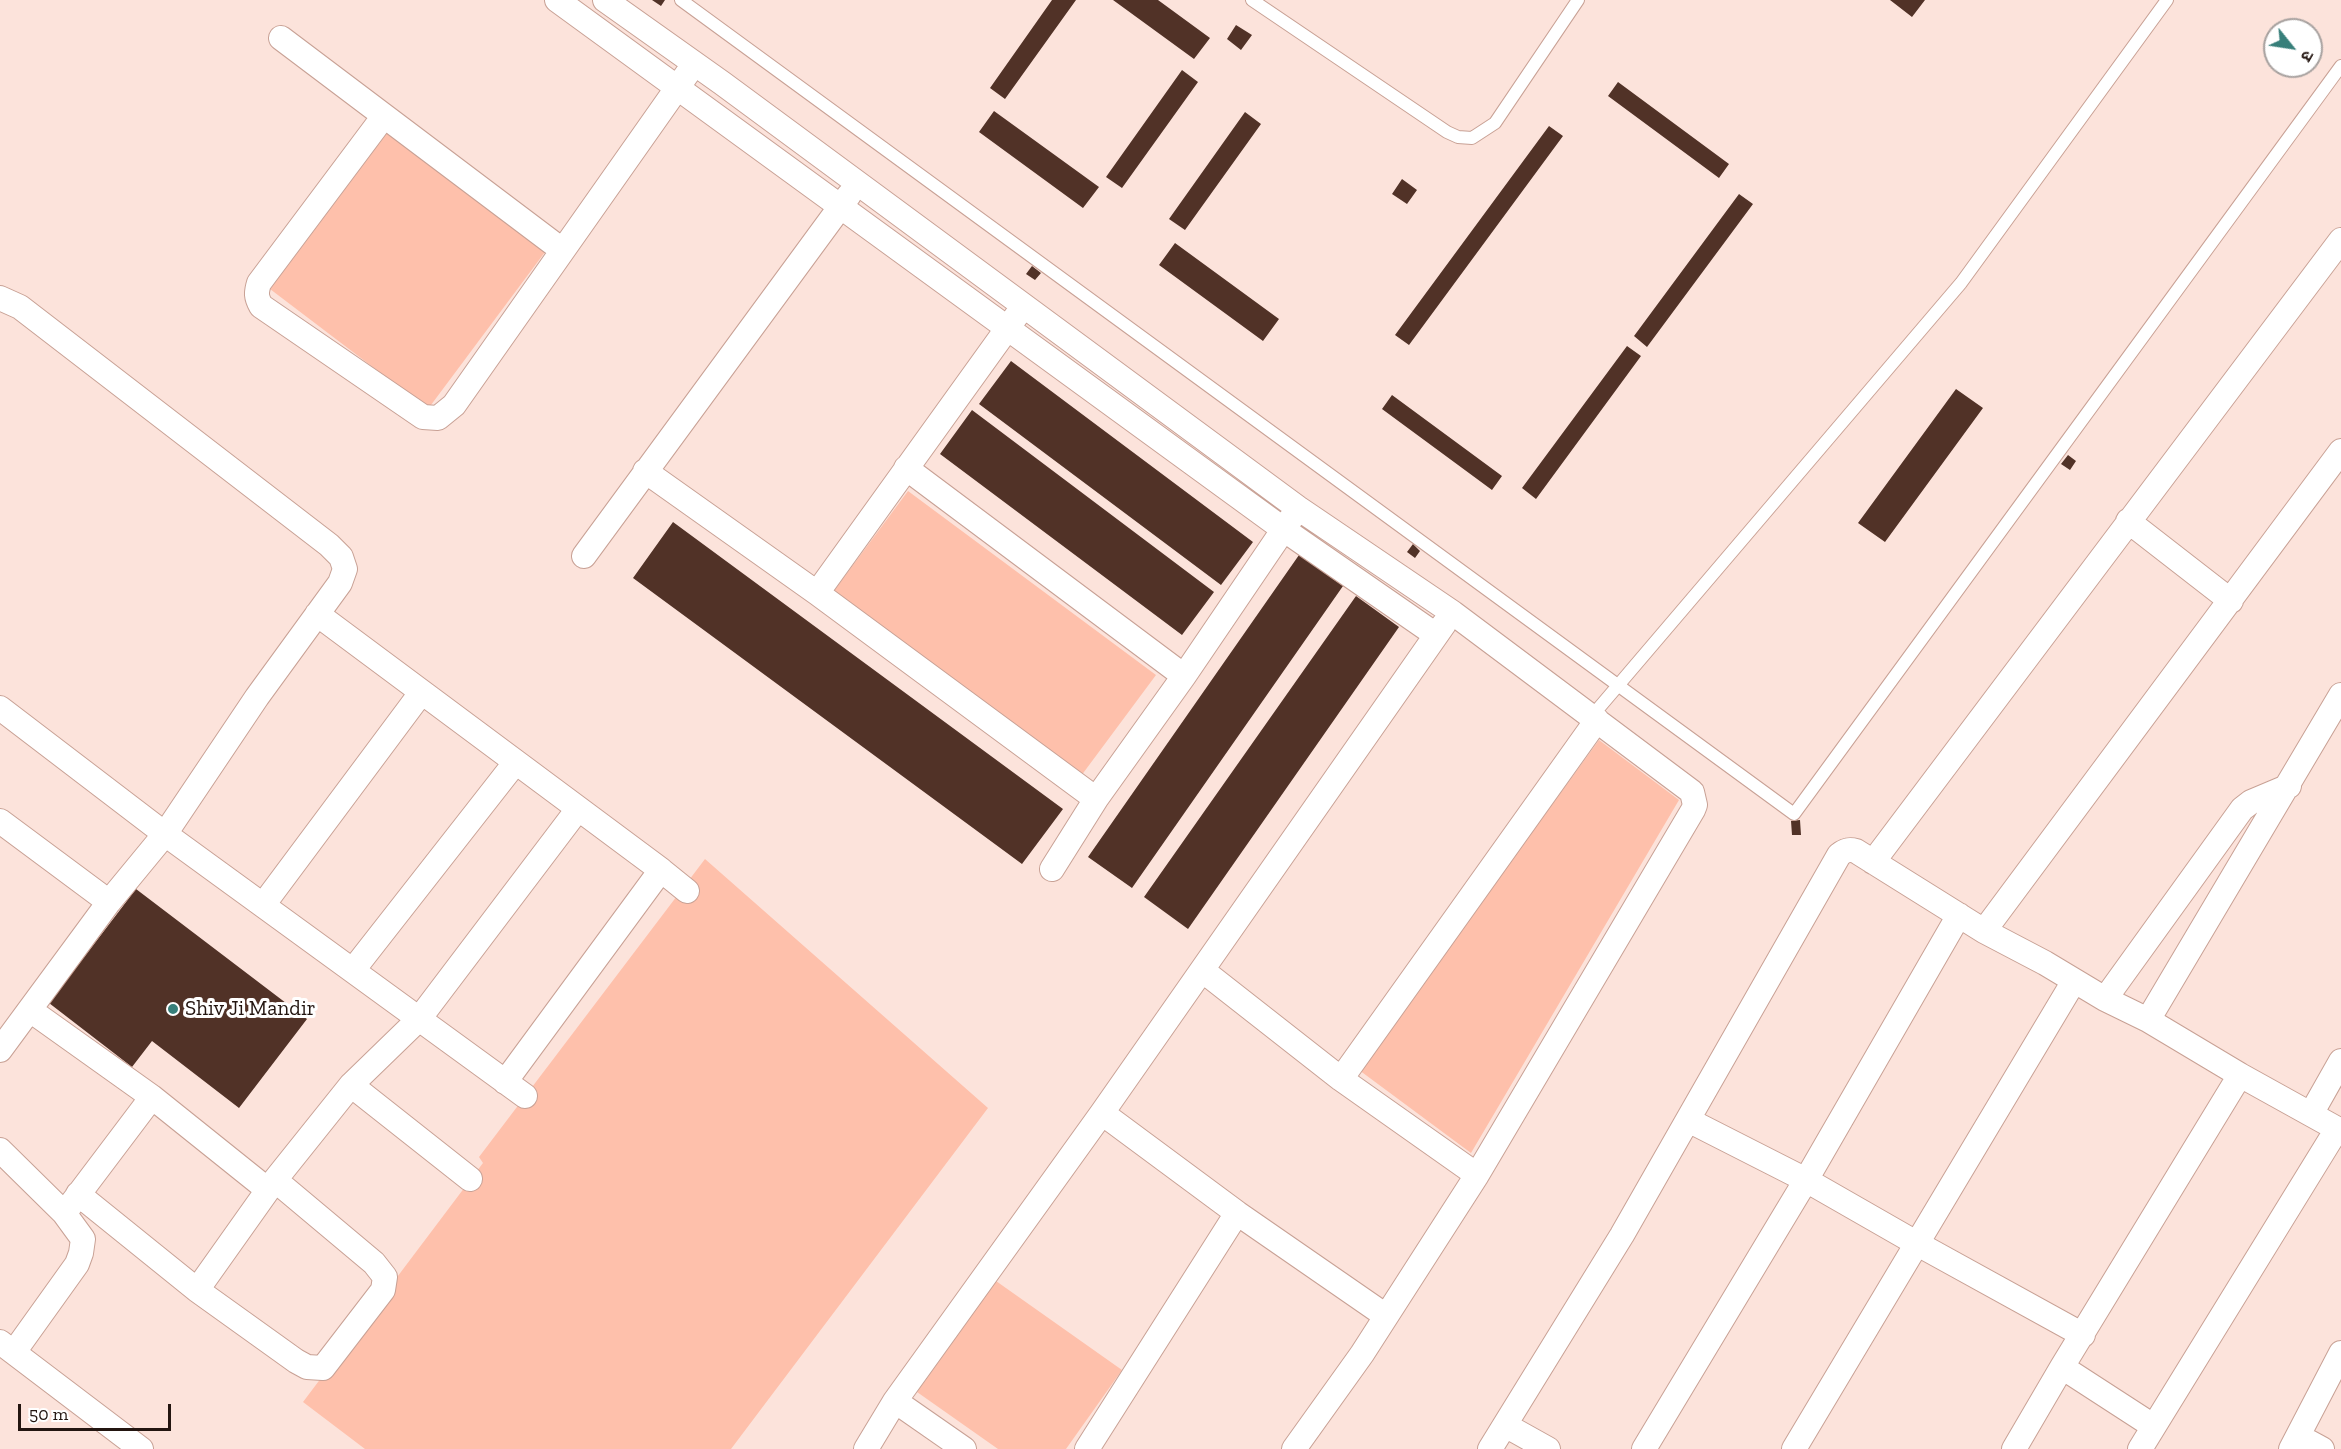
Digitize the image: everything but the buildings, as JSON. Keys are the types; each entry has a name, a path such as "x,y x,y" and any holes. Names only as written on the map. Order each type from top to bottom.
{"street":[{"path":"557,0 1283,529 1436,635"},
{"path":"605,0 1298,508 1453,613 1692,792 1695,805 1477,1175 1362,1354 1294,1449"},
{"path":"281,38 562,250"},
{"path":"384,116 259,283 256,292 261,306 423,417 438,418 454,405 694,64"},
{"path":"584,555 857,183"},
{"path":"1873,862 2341,240"},
{"path":"0,298 20,307 341,557 345,568 340,583 257,697 165,834 109,902 30,1010 4,1038"},
{"path":"818,593 1024,306"},
{"path":"1984,931 2341,451"},
{"path":"906,468 1184,676"},
{"path":"645,471 818,593 1096,799"},
{"path":"1052,869 1096,799 1184,676 1298,508"},
{"path":"2128,521 2231,601"},
{"path":"866,1449 895,1401 1102,1113 1453,613"},
{"path":"317,614 662,870 687,891"},
{"path":"262,905 421,693"},
{"path":"2148,1020 2341,695"},
{"path":"0,708 165,834 525,1096"},
{"path":"1341,1078 1594,718"},
{"path":"353,970 515,763"},
{"path":"2105,999 2242,809 2251,802 2289,786"},
{"path":"197,1290 271,1185 351,1085 419,1019 578,809"},
{"path":"0,821 109,902"},
{"path":"1490,1449 1622,1235 1839,855 1850,849 1984,931 2046,963 2105,999 2148,1020 2240,1076 2339,1130 2140,1449"},
{"path":"505,1082 662,870"},
{"path":"1644,1449 1806,1180 1959,915"},
{"path":"1202,970 1341,1078 1477,1175"},
{"path":"1794,1449 2074,981"},
{"path":"30,1010 152,1097 374,1263 384,1277 383,1290 329,1362 323,1368 315,1369 296,1361 197,1290 78,1194"},
{"path":"2311,1114 2341,1061"},
{"path":"2014,1449 2240,1076"},
{"path":"351,1085 470,1179"},
{"path":"64,1214 152,1097"},
{"path":"1102,1113 1238,1213 1386,1316"},
{"path":"1688,1120 1806,1180 2083,1335"},
{"path":"0,1150 64,1214 83,1239 81,1253 76,1264 7,1347 141,1449"},
{"path":"1087,1449 1238,1213"},
{"path":"2322,1449 2295,1442 2341,1353"},
{"path":"2062,1367 2153,1426"},
{"path":"895,1401 964,1449"},
{"path":"1504,1425 1548,1449"}],"lane":[{"path":"681,0 1794,814 2341,66"},
{"path":"1252,0 1447,132 1458,137 1472,138 1495,123 1578,0"},
{"path":"1594,718 1618,686 1961,283 2167,0"}],"shaded area":[{"path":"387,133 545,252 428,409 270,289"},
{"path":"908,491 1156,675 1081,776 833,592"},
{"path":"1599,740 1679,800 1471,1153 1359,1070"},
{"path":"705,859 988,1108 731,1449 365,1449 303,1402 483,1163 479,1157"},
{"path":"996,1281 1122,1370 1066,1449 998,1449 917,1392"}],"place":[{"name":"Shiv Ji Mandir","path":"173,1009"}]}
